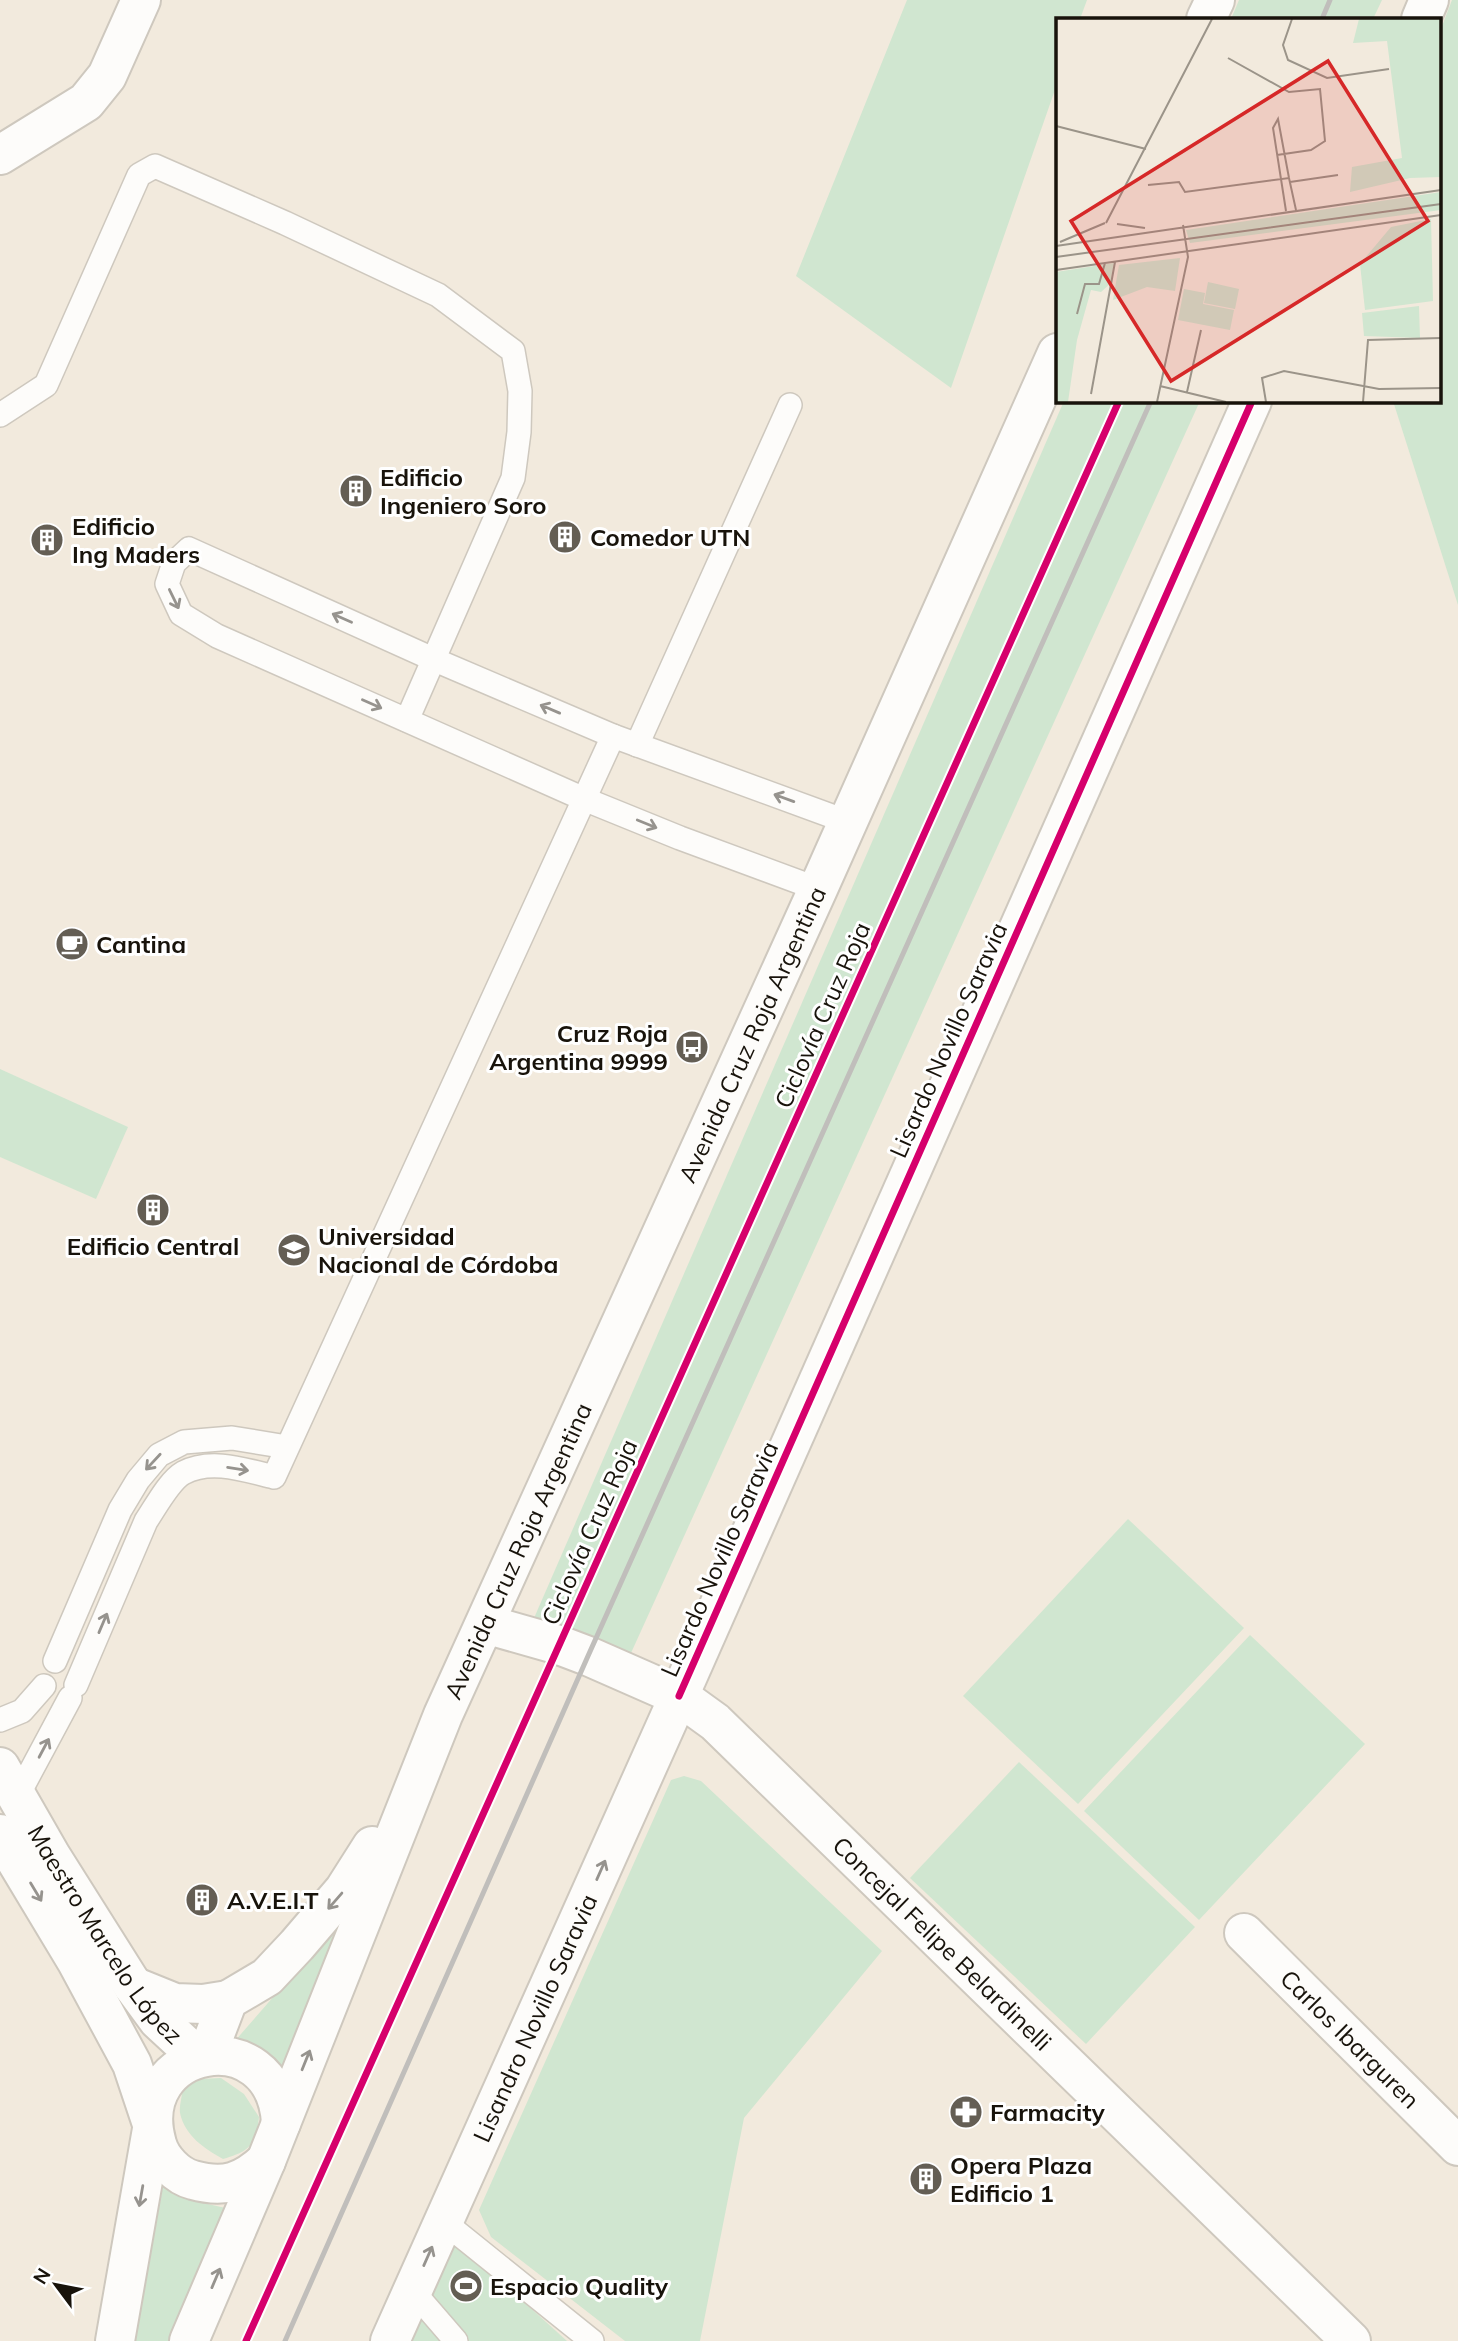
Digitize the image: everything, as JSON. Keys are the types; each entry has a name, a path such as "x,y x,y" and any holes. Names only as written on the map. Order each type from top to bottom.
{"main road":[{"path":"0,155 86,102 107,76 141,0"},
{"path":"1206,18 1215,0"},
{"path":"1421,18 1429,0"},
{"name":"Avenida Cruz Roja Argentina","path":"281,2123 443,1715 818,889 1056,355"},
{"name":"Lisardo Novillo Saravia","path":"679,1696 1252,402"},
{"name":"Concejal Felipe Belardinelli","path":"485,1624 578,1652 679,1696 715,1722 1351,2341"},
{"name":"Lisandro Novillo Saravia","path":"390,2341 679,1696"},
{"name":"Avenida Cruz Roja Argentina","path":"228,2000 267,1977 344,1890 367,1856 443,1715"},
{"name":"Maestro Marcelo López","path":"9,1782 133,1986 158,2020 202,2056"},
{"name":"Maestro Marcelo López","path":"0,1834 76,1962 132,2064 152,2125"},
{"name":"Carlos Ibarguren","path":"1244,1933 1458,2146"},
{"path":"133,1986 175,2003 203,2004 228,2000"},
{"path":"202,2056 228,2000"},
{"path":"115,2341 152,2125 153,2104 170,2074 202,2056 223,2055 239,2058 254,2066 266,2078 275,2091 281,2123 189,2341"},
{"path":"152,2125 158,2149 171,2167 188,2179 209,2185 231,2183 250,2175 266,2161"}],"lane":[{"path":"0,415 46,385 139,175 155,166 438,295 513,351 520,391 519,432 513,478 407,720"},
{"path":"637,745 790,405"},
{"path":"818,889 584,799 217,636 181,614 167,584 174,562 188,549 435,660 613,736 848,822"},
{"path":"9,1782 73,1692 146,1521 161,1497 181,1474 209,1465 274,1477 613,736"},
{"path":"55,1661 120,1510 138,1480 159,1455 184,1442 232,1438 287,1447"},
{"path":"0,1720 22,1711 44,1686"},
{"path":"444,2221 592,2341"},
{"path":"412,2290 456,2341"}],"green space":[{"path":"907,0 1087,0 1080,18 1056,18 1056,87 951,388 796,276"},
{"path":"1239,0 1382,0 1373,18 1231,18"},
{"path":"1452,0 1458,0 1458,605 1393,402 1440,402 1440,31"},
{"path":"1064,402 1200,402 631,1653 531,1625"},
{"path":"0,1069 128,1127 96,1199 0,1157"},
{"path":"1128,1519 1244,1628 1078,1804 963,1696"},
{"path":"1250,1635 1365,1744 1199,1920 1084,1811"},
{"path":"1019,1762 1195,1927 1086,2044 910,1878"},
{"path":"684,1776 701,1781 882,1951 744,2118 700,2341 625,2341 491,2237 479,2210 671,1780"},
{"path":"357,1901 285,2084 234,2042"},
{"path":"221,2078 244,2094 259,2117 256,2134 250,2146 223,2159 191,2135 180,2110 183,2089 200,2079"},
{"path":"163,2186 199,2202 230,2209 177,2341 135,2341"},
{"name":"Espacio Quality","path":"447,2232 567,2341 401,2341"}],"railway":[{"path":"1322,18 1330,0"},
{"path":"285,2341 588,1656 1151,402"}],"cycle path":[{"name":"Ciclovía Cruz Roja","path":"246,2341 1119,402"},
{"path":"679,1696 1252,402"}],"place":[{"name":"Edificio Ingeniero Soro","path":"356,491"},
{"name":"Comedor UTN","path":"565,537"},
{"name":"Edificio Ing Maders","path":"47,540"},
{"name":"Cantina","path":"72,944"},
{"name":"Cruz Roja Argentina 9999","path":"692,1047"},
{"name":"Edificio Central","path":"153,1210"},
{"name":"Universidad Nacional de Córdoba","path":"294,1250"},
{"name":"A.V.E.I.T","path":"202,1900"},
{"name":"Farmacity","path":"966,2112"},
{"name":"Opera Plaza Edificio 1","path":"926,2179"},
{"name":"Espacio Quality","path":"466,2286"}]}
